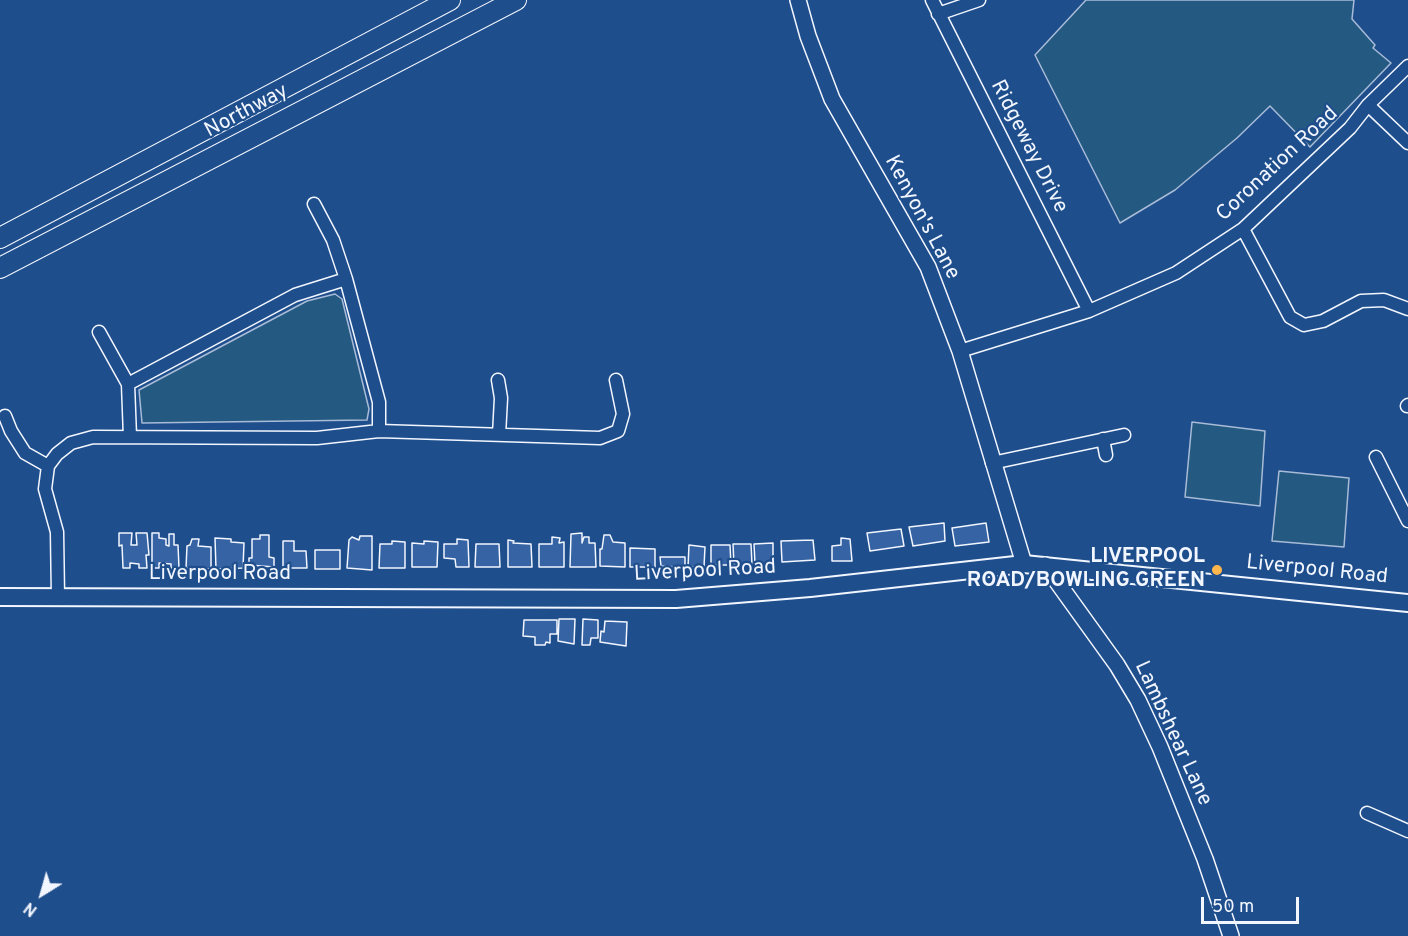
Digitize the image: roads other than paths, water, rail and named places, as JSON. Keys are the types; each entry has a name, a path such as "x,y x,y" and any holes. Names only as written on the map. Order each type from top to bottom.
{"highway":[{"name":"Northway","path":"0,238 450,0"},
{"name":"Northway","path":"0,268 516,0"}],"main road":[{"name":"Liverpool Road","path":"0,597 676,599 834,586 1024,564 1408,603"}],"street":[{"name":"Kenyon's Lane","path":"798,0 808,36 832,99 928,267 960,351 1024,564"},
{"name":"Ridgeway Drive","path":"932,0 1089,311"},
{"path":"938,14 980,0"},
{"name":"Coronation Road","path":"960,351 1089,311 1176,273 1243,230 1350,128 1368,105 1408,66"},
{"path":"1368,105 1408,143"},
{"path":"314,204 333,240 346,279 380,402 379,431"},
{"path":"1243,230 1290,317 1304,325 1323,321 1361,301 1384,300 1408,309"},
{"path":"128,384 295,295 346,279"},
{"path":"99,332 128,384 130,437"},
{"path":"498,380 501,398 499,435"},
{"path":"58,597 57,532 45,489 48,466 57,454 71,443 93,437 317,438 379,431 600,438 618,431 623,414 616,380"},
{"path":"4,417 25,453 48,466"},
{"path":"992,463 1124,435"},
{"path":"1102,439 1106,455"},
{"path":"1376,457 1408,521"},
{"name":"Lambshear Lane","path":"1045,565 1117,664 1138,700 1160,747 1205,859 1231,936"},
{"path":"1367,813 1408,831"}],"place":[{"name":"LIVERPOOL ROAD/BOWLING GREEN","path":"1217,570"}]}
